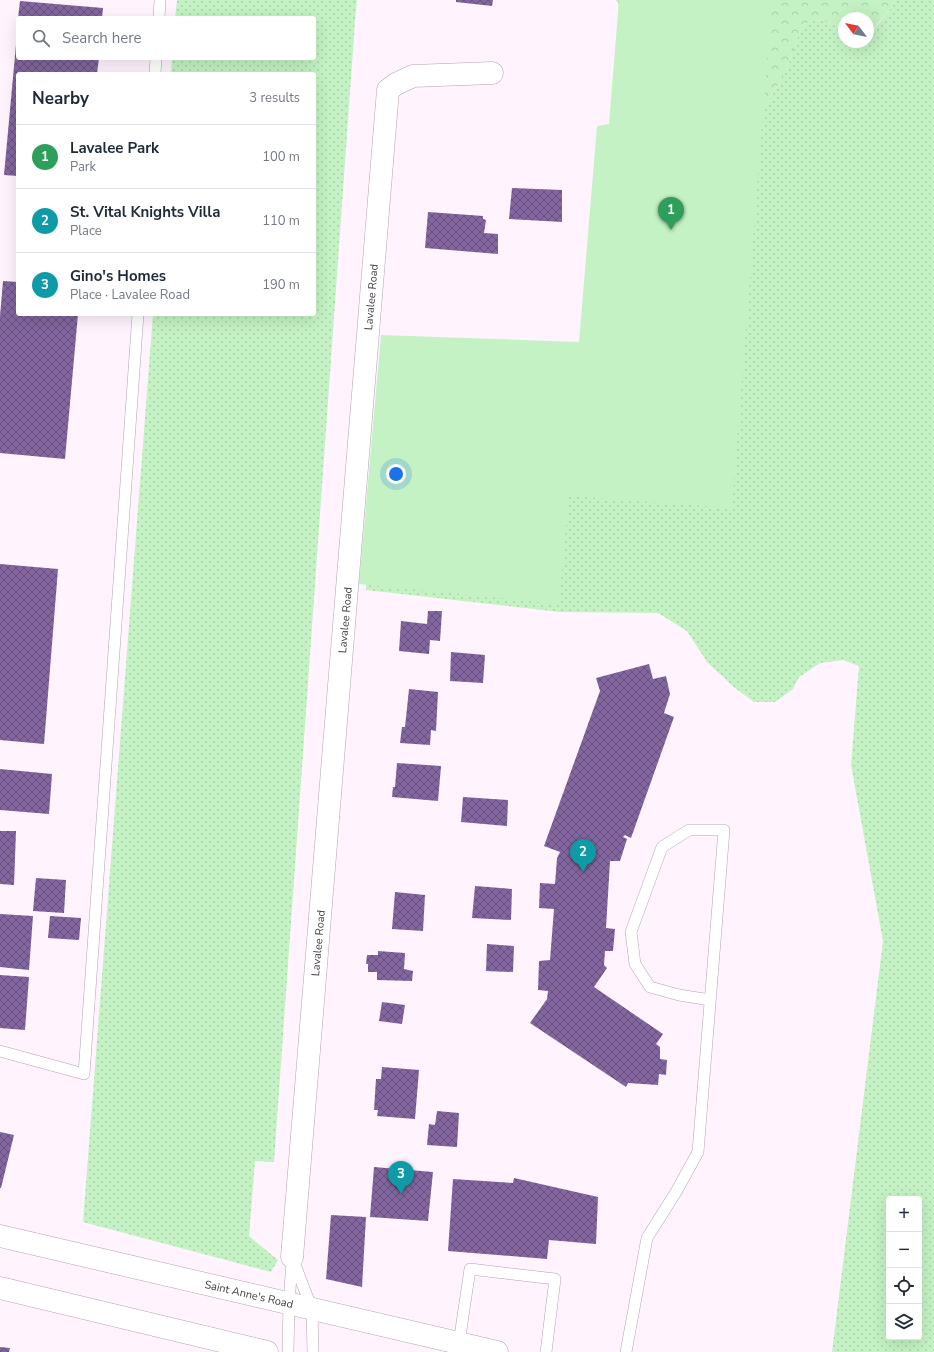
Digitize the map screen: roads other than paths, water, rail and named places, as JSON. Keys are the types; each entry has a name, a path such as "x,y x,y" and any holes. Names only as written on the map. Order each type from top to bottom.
{"street":[{"name":"Lavalee Road","path":"292,1257 388,90 396,84 413,76 492,73"},
{"name":"Saint Anne's Road","path":"0,1236 497,1352"},
{"path":"0,1288 232,1347 267,1352"}],"lane":[{"path":"159,16 160,0"},
{"path":"155,72 156,60"},
{"path":"0,1051 84,1074 138,316"},
{"path":"626,1352 647,1238 676,1192 698,1152 724,830 689,830 662,847 631,932 635,964 650,987 679,995 710,1000"},
{"name":"Lavalee Road","path":"288,1352 292,1257"},
{"name":"Lavalee Road","path":"292,1257 312,1309 313,1352"},
{"path":"459,1343 470,1269 555,1279 546,1352"}],"place":[{"name":"Lavalee Park","path":"671,230"},
{"name":"St. Vital Knights Villa","path":"583,872"},
{"name":"Gino's Homes","path":"401,1194"}]}
